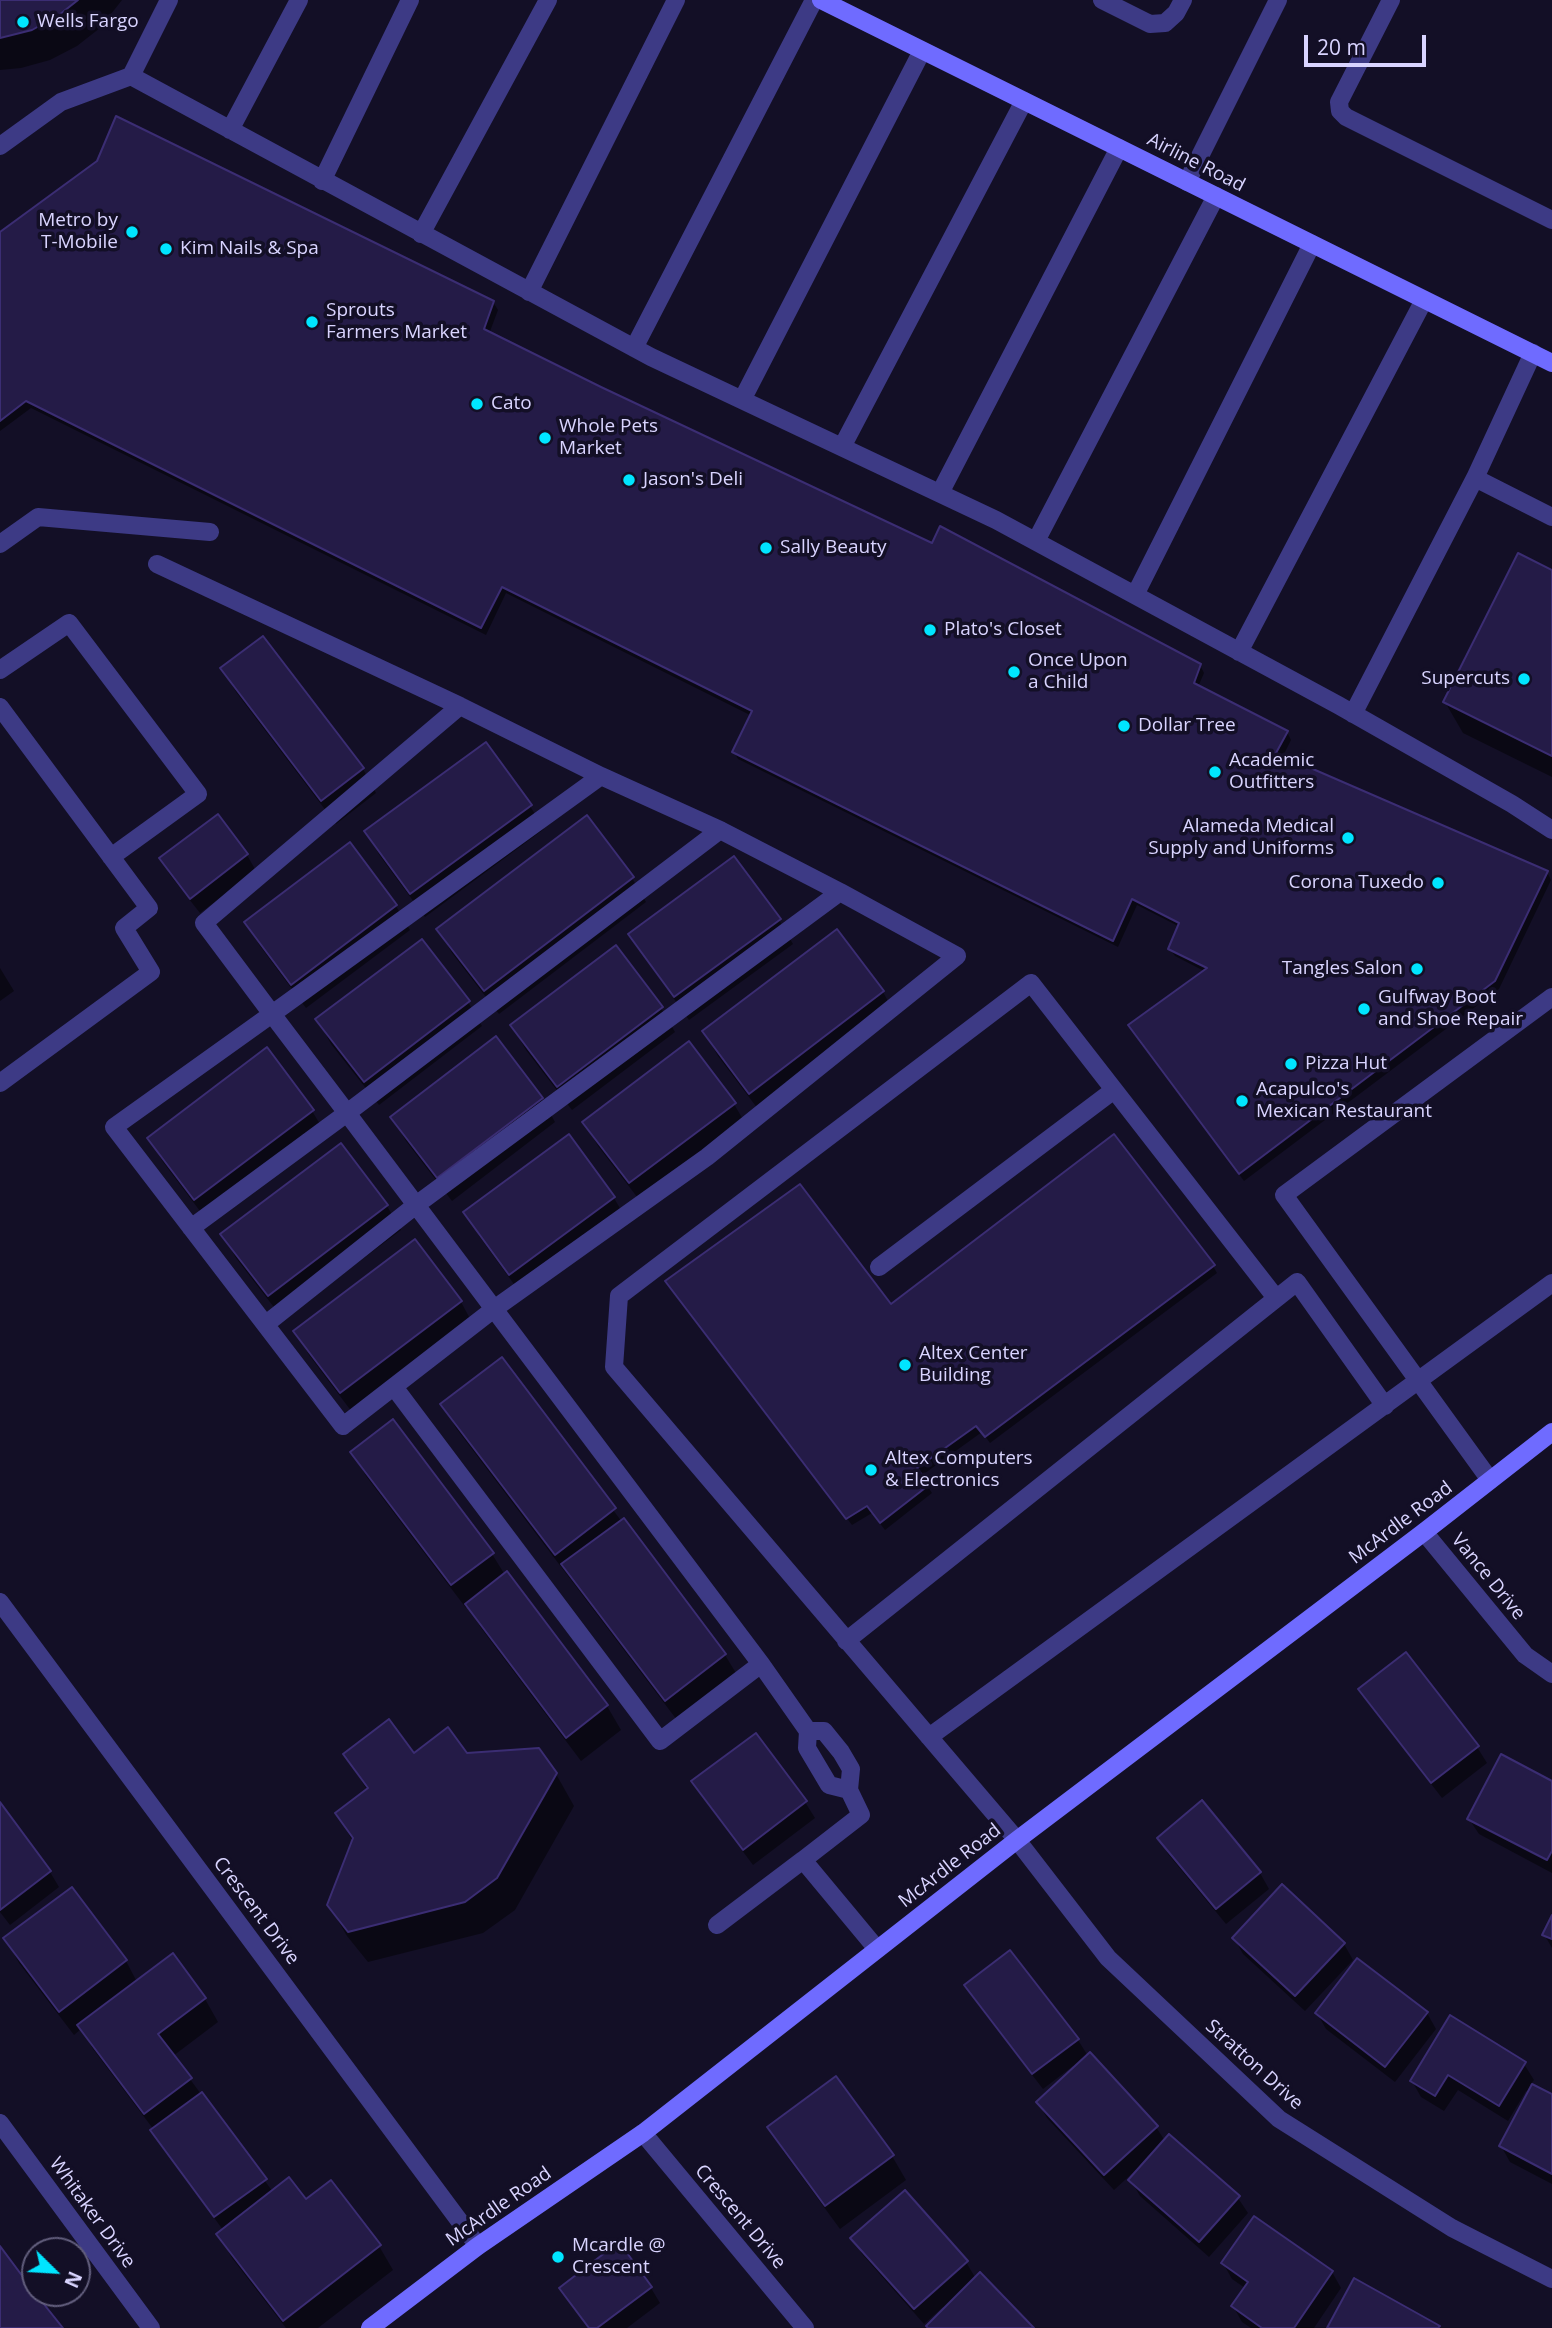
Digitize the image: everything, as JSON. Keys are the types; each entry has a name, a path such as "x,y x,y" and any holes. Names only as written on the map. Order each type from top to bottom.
{"main road":[{"name":"Airline Road","path":"821,0 1552,363"},
{"name":"McArdle Road","path":"370,2328 478,2246 643,2133 1017,1840 1552,1432"}],"street":[{"path":"0,146 61,102 131,76 169,0"},
{"path":"230,130 299,0"},
{"path":"322,181 410,0"},
{"path":"421,234 548,0"},
{"path":"529,292 676,0"},
{"path":"634,348 814,0"},
{"path":"1102,0 1150,24 1165,23 1177,13 1183,0"},
{"path":"1187,181 1278,0"},
{"path":"1391,0 1339,102 1340,111 1346,117 1552,220"},
{"path":"742,400 922,51"},
{"path":"131,76 634,348 1035,541 1353,714 1512,804 1552,830"},
{"path":"842,447 1024,101"},
{"path":"940,493 1119,148"},
{"path":"1035,541 1216,196"},
{"path":"1135,595 1312,244"},
{"path":"1239,652 1424,300"},
{"path":"1353,714 1475,478 1533,354"},
{"path":"1475,478 1552,516"},
{"path":"0,544 38,517 210,532"},
{"path":"157,564 720,830 957,956 707,1157 494,1308 343,1426 114,1127 601,776"},
{"path":"0,670 69,623 198,794 111,857"},
{"path":"460,706 204,923 761,1664 808,1731 807,1748 830,1785 849,1790"},
{"path":"0,707 149,908 124,928 151,972 0,1083"},
{"path":"191,1228 720,830"},
{"path":"266,1324 416,1205 840,892"},
{"name":"Stratton Drive","path":"1114,1090 1031,983 620,1296 614,1367 1017,1840 1108,1958 1279,2119 1452,2228 1552,2279"},
{"path":"1490,1480 1284,1195 1552,997"},
{"path":"879,1267 1114,1090 1276,1298"},
{"path":"846,1641 1297,1282 1385,1406"},
{"path":"929,1737 1552,1283"},
{"path":"394,1387 660,1741 761,1664"},
{"name":"Vance Drive","path":"1424,1532 1525,1655 1552,1674"},
{"name":"Crescent Drive","path":"0,1602 478,2246"},
{"path":"717,1925 861,1815 849,1790 851,1769 841,1752 824,1731 808,1731"},
{"path":"803,1860 877,1949"},
{"name":"Whitaker Drive","path":"0,2123 151,2328"},
{"name":"Crescent Drive","path":"643,2133 805,2328"}],"building":[{"name":"Wells Fargo","path":"0,0 78,0 59,15 32,30 0,38"},
{"path":"116,116 494,301 484,329 932,543 940,526 1201,664 1194,683 1288,731 1276,753 1548,871 1495,981 1239,1174 1128,1025 1207,968 1168,949 1179,923 1132,899 1113,941 732,752 752,711 502,587 481,628 26,401 0,421 0,232 97,161"},
{"path":"1518,553 1552,570 1552,756 1443,702"},
{"path":"263,636 364,768 321,801 220,668"},
{"path":"486,742 532,805 410,894 364,831"},
{"path":"218,814 248,854 190,899 159,858"},
{"path":"587,815 634,877 484,991 436,929"},
{"path":"350,842 397,905 291,985 244,922"},
{"path":"734,856 781,919 674,997 628,934"},
{"path":"837,929 884,991 749,1094 702,1031"},
{"path":"422,939 470,1001 364,1082 315,1019"},
{"path":"616,945 663,1007 557,1087 510,1025"},
{"path":"496,1036 543,1098 437,1178 390,1117"},
{"path":"689,1041 736,1103 629,1183 582,1122"},
{"path":"267,1047 314,1110 194,1200 147,1138"},
{"path":"569,1134 615,1197 509,1275 463,1212"},
{"name":"Altex Center Building","path":"1114,1134 1215,1265 985,1437 976,1426 917,1468 929,1485 880,1523 867,1506 846,1519 665,1281 800,1184 891,1304"},
{"path":"341,1143 388,1205 268,1296 220,1234"},
{"path":"415,1239 462,1301 340,1393 293,1331"},
{"path":"502,1357 616,1508 555,1555 440,1404"},
{"path":"393,1419 494,1553 451,1585 350,1452"},
{"path":"624,1518 726,1654 665,1701 561,1564"},
{"path":"507,1571 608,1705 566,1738 465,1604"},
{"path":"1406,1652 1479,1746 1431,1783 1358,1689"},
{"path":"389,1719 414,1753 448,1727 467,1753 539,1748 557,1773 497,1878 465,1902 348,1932 327,1905 353,1838 335,1813 368,1788 343,1754"},
{"path":"756,1733 807,1801 743,1850 691,1781"},
{"path":"1501,1754 1552,1781 1552,1851 1547,1860 1467,1819"},
{"path":"1202,1800 1261,1872 1216,1909 1157,1838"},
{"path":"0,1802 51,1871 0,1910"},
{"path":"1282,1884 1345,1943 1295,1996 1232,1938"},
{"path":"72,1887 127,1960 59,2012 3,1938"},
{"path":"1552,1915 1552,1939 1542,1935"},
{"path":"1010,1950 1079,2039 1032,2074 964,1985"},
{"path":"173,1953 206,1998 158,2034 192,2078 144,2114 77,2025"},
{"path":"1357,1958 1428,2012 1385,2067 1315,2013"},
{"path":"1450,2015 1526,2062 1499,2106 1448,2075 1435,2096 1410,2081"},
{"path":"1090,2052 1158,2126 1104,2175 1036,2102"},
{"path":"836,2076 894,2155 825,2206 767,2127"},
{"path":"1532,2084 1552,2094 1552,2174 1499,2146"},
{"path":"202,2092 267,2179 214,2217 150,2130"},
{"path":"1169,2134 1240,2196 1199,2242 1128,2180"},
{"path":"289,2177 306,2199 331,2180 381,2245 283,2321 216,2234"},
{"path":"905,2190 968,2261 914,2309 850,2238"},
{"path":"1254,2216 1333,2271 1294,2328 1262,2328 1231,2306 1248,2282 1221,2263"},
{"path":"619,2242 652,2287 597,2328 589,2328 559,2288"},
{"path":"0,2246 21,2274 21,2307 46,2307 63,2328 0,2328"},
{"path":"980,2272 1034,2328 926,2326"},
{"path":"1354,2278 1440,2326 1327,2328"}],"place":[{"name":"Wells Fargo","path":"23,22"},
{"name":"Metro by T-Mobile","path":"132,232"},
{"name":"Kim Nails & Spa","path":"166,249"},
{"name":"Sprouts Farmers Market","path":"312,322"},
{"name":"Cato","path":"477,404"},
{"name":"Whole Pets Market","path":"545,438"},
{"name":"Jason's Deli","path":"629,480"},
{"name":"Sally Beauty","path":"766,548"},
{"name":"Plato's Closet","path":"930,630"},
{"name":"Once Upon a Child","path":"1014,672"},
{"name":"Supercuts","path":"1524,679"},
{"name":"Dollar Tree","path":"1124,726"},
{"name":"Academic Outfitters","path":"1215,772"},
{"name":"Alameda Medical Supply and Uniforms","path":"1348,838"},
{"name":"Corona Tuxedo","path":"1438,883"},
{"name":"Tangles Salon","path":"1417,969"},
{"name":"Gulfway Boot and Shoe Repair","path":"1364,1009"},
{"name":"Pizza Hut","path":"1291,1064"},
{"name":"Acapulco's Mexican Restaurant","path":"1242,1101"},
{"name":"Altex Center Building","path":"905,1365"},
{"name":"Altex Computers & Electronics","path":"871,1470"},
{"name":"Mcardle @ Crescent","path":"558,2257"}]}
